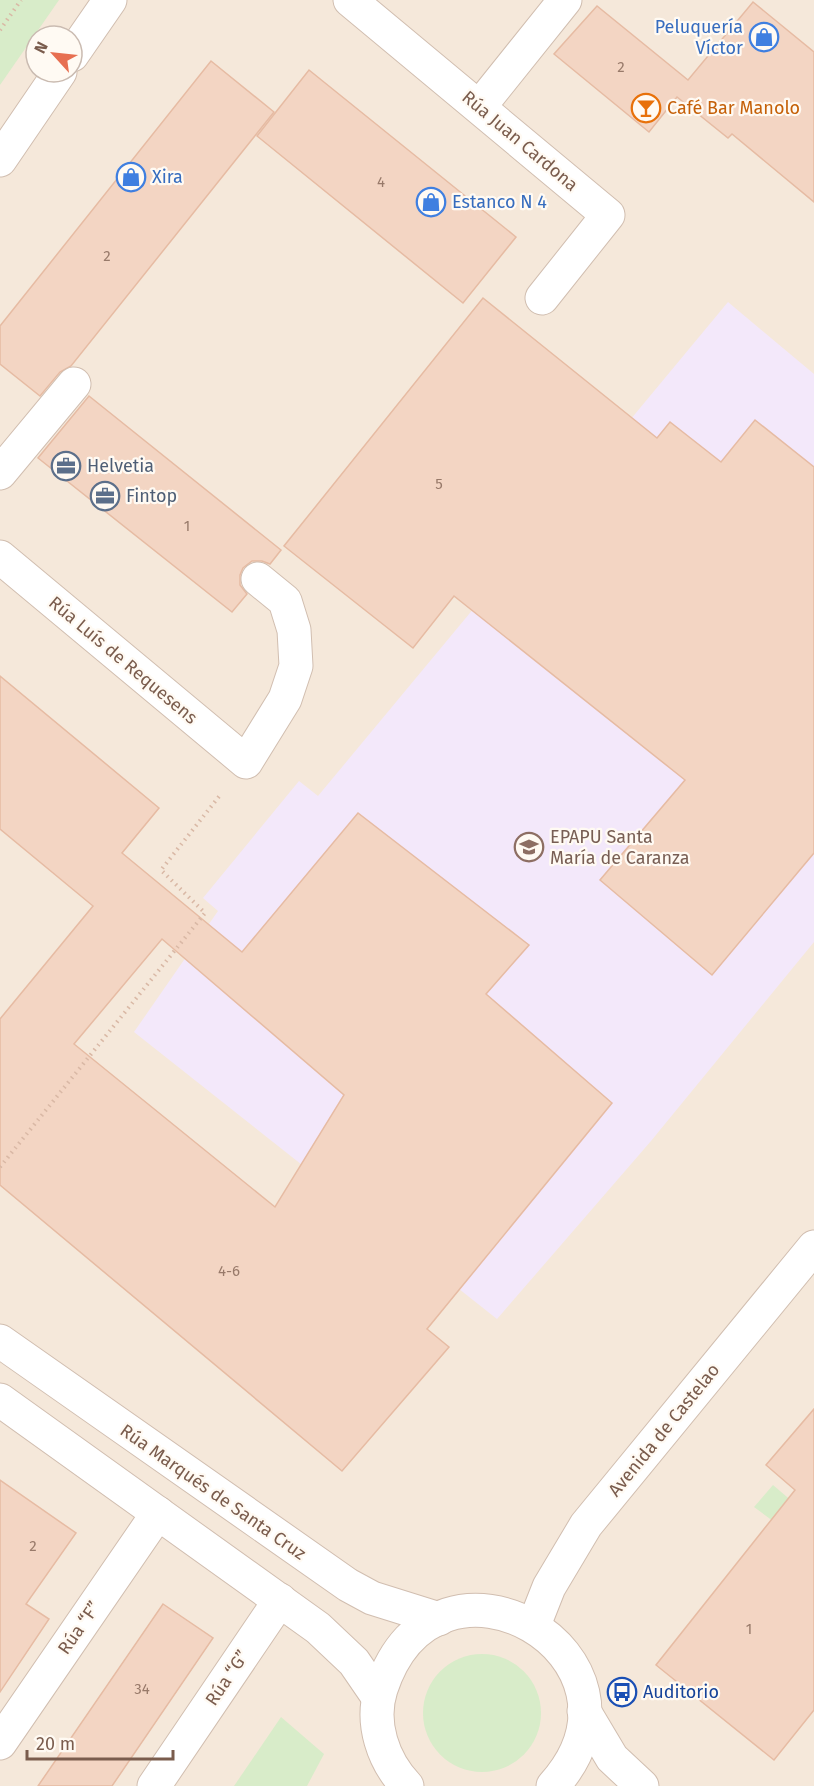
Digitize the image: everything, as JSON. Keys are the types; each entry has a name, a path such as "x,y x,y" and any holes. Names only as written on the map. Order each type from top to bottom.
{"street":[{"path":"84,38 110,0"},
{"name":"Rúa Juan Cardona","path":"350,0 608,215 542,298"},
{"path":"480,106 565,0"},
{"path":"0,160 52,84"},
{"path":"0,473 74,384"},
{"name":"Rúa Luís de Requesens","path":"0,557 246,762"},
{"path":"246,762 285,699 296,666 294,630 285,601 258,579"},
{"name":"Avenida de Castelao","path":"534,1625 549,1587 586,1525 814,1247"},
{"name":"Rúa Marqués de Santa Cruz","path":"0,1341 348,1585 372,1598 439,1620"},
{"path":"0,1400 280,1600 339,1646 354,1662 378,1697"},
{"name":"Rúa “F”","path":"0,1743 158,1513"},
{"name":"Rúa “G”","path":"154,1786 280,1600"},
{"path":"407,1786 381,1772 378,1697 386,1673 398,1652 416,1633 439,1620 462,1612 486,1610 511,1614 534,1625 554,1640 570,1661 580,1686 584,1712 580,1743 567,1771 553,1786"},
{"path":"584,1712 612,1758 642,1786"}],"path":[{"path":"0,30 21,0"},
{"path":"0,1167 205,913 161,870 246,762"}],"shaded area":[{"path":"0,0 814,0 814,1786 0,1786"},
{"name":"EPAPU Santa María de Caranza","path":"728,302 814,374 814,942 651,1141 497,1319 134,1032 218,911 203,898 299,781 318,796"}],"green space":[{"path":"0,0 59,0 42,24 24,24 24,50 0,85"},
{"path":"773,1485 814,1520 773,1521 754,1507"},
{"path":"482,1654 505,1658 524,1671 537,1690 541,1713 537,1736 524,1755 505,1768 482,1772 459,1768 440,1755 427,1736 423,1713 427,1690 440,1671 459,1658"},
{"path":"281,1717 324,1754 307,1786 234,1786"}],"building":[{"path":"753,2 814,52 814,202 732,134 728,138 677,97 649,132 554,54 597,6 688,80"},
{"path":"211,61 274,112 71,366 60,372 40,396 0,364 0,326"},
{"path":"309,70 516,237 463,303 257,136"},
{"path":"483,298 657,438 670,422 721,462 755,420 814,467 814,853 712,975 600,880 685,780 454,596 413,648 284,546"},
{"path":"89,396 281,550 270,564 252,561 243,568 240,585 247,594 232,612 38,458"},
{"path":"0,676 159,808 122,853 242,952 358,813 529,945 486,994 612,1103 427,1329 449,1347 342,1471 0,1185 0,1019 93,906 0,829","holes":["162,939 344,1095 275,1207 74,1044"]},
{"path":"814,1409 814,1710 774,1760 656,1665 795,1490 766,1465"},
{"path":"0,1480 76,1533 26,1604 49,1619 0,1692"},
{"path":"163,1604 213,1638 112,1786 38,1786"}],"place":[{"name":"Peluquería Víctor","path":"764,37"},
{"name":"Café Bar Manolo","path":"646,108"},
{"name":"Xira","path":"131,177"},
{"name":"Estanco N 4","path":"431,202"},
{"name":"Helvetia","path":"66,466"},
{"name":"Fintop","path":"105,496"},
{"name":"EPAPU Santa María de Caranza","path":"529,847"},
{"name":"Auditorio","path":"622,1692"}]}
